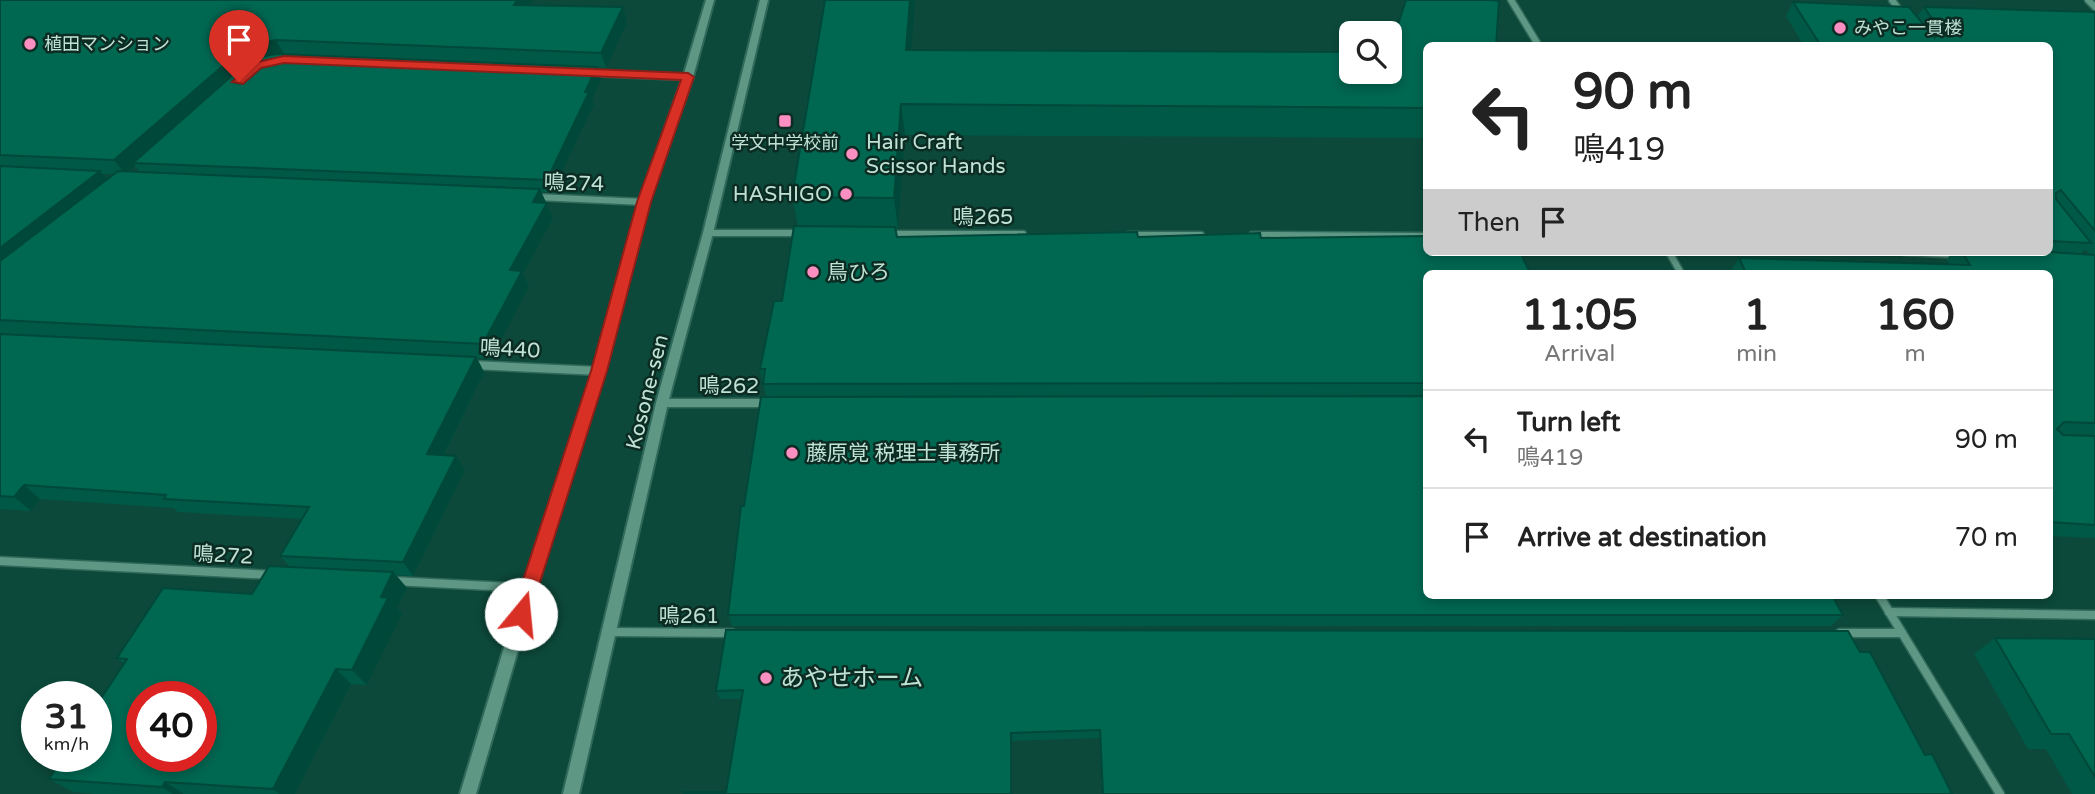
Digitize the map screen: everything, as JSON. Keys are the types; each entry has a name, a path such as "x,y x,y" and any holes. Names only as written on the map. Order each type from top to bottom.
{"street":[{"path":"468,794 529,588 599,371 644,202 688,77 710,0"},
{"name":"Kosone-sen","path":"571,794 662,403 708,233 764,0"},
{"path":"1511,0 1537,42"},
{"path":"1892,0 1906,18"},
{"path":"2088,0 2095,7"},
{"path":"586,72 688,77"},
{"name":"鳴274","path":"530,197 644,202"},
{"path":"708,233 804,233"},
{"name":"鳴265","path":"873,234 1026,234"},
{"path":"1122,235 1205,235"},
{"path":"1247,235 1423,236"},
{"name":"鳴440","path":"460,364 599,371"},
{"name":"鳴262","path":"662,403 784,403"},
{"name":"鳴272","path":"0,561 289,576"},
{"path":"386,581 529,588"},
{"path":"1881,599 2000,794"},
{"path":"1889,612 2095,615"},
{"name":"鳴261","path":"610,632 749,633"},
{"path":"1833,633 1902,633"}],"building":[{"path":"0,0 517,0 514,5 623,7 601,53 276,40 247,45 114,160 0,155"},
{"path":"825,0 910,0 906,50 1339,52 1339,84 1402,84 1402,21 1399,21 1406,0 1499,1 1496,42 1423,42 1423,108 901,104 894,198 792,197"},
{"path":"1793,2 1909,7 1935,38 1941,31 1924,7 2095,12 2095,231 2061,190 2056,193 2056,199 2091,243 2053,241 2053,42 1818,42"},
{"path":"277,54 597,67 585,92 589,92 547,180 133,163 252,58"},
{"path":"0,166 100,171 0,248"},
{"path":"118,171 540,189 533,202 547,203 510,270 522,271 483,344 0,320 0,261"},
{"path":"794,226 895,227 897,237 1137,232 1138,237 1260,233 1261,238 1423,236 1423,256 1522,256 1529,270 1423,270 1423,383 763,384 765,369 760,369 774,301 782,301"},
{"path":"2053,252 2095,255 2095,423 2064,422 2057,429 2063,435 2095,436 2095,525 2053,522 2053,270 1745,270 1739,258 1970,265 1964,256 2053,256"},
{"path":"0,334 476,357 427,454 456,456 403,562 280,556 309,507 164,499 166,495 24,485 14,497 0,496"},
{"path":"1423,396 1423,599 1834,599 1843,615 728,615 741,506 744,506 761,397"},
{"path":"269,566 393,572 381,597 388,598 352,670 336,669 273,789 165,782 162,787 49,779 54,772 112,772 112,682 127,659 117,658 163,588 252,594"},
{"path":"726,630 1848,631 1860,652 1870,652 1925,755 1932,754 1952,794 1103,794 1100,730 1011,733 1011,794 684,794 726,792 743,690 716,691"},
{"path":"1995,638 2095,639 2095,777 2069,734 2051,734"}],"place":[{"name":"みやこ一貫楼","path":"1840,28"},
{"name":"植田マンション","path":"30,44"},
{"name":"学文中学校前","path":"785,121"},
{"name":"Hair Craft Scissor Hands","path":"852,154"},
{"name":"HASHIGO","path":"846,194"},
{"name":"鳥ひろ","path":"813,272"},
{"name":"藤原覚 税理士事務所","path":"792,453"},
{"name":"あやせホーム","path":"766,678"}],"route":[{"path":"239,82 257,65 284,60 688,77 644,202 599,371 521,614"}]}
